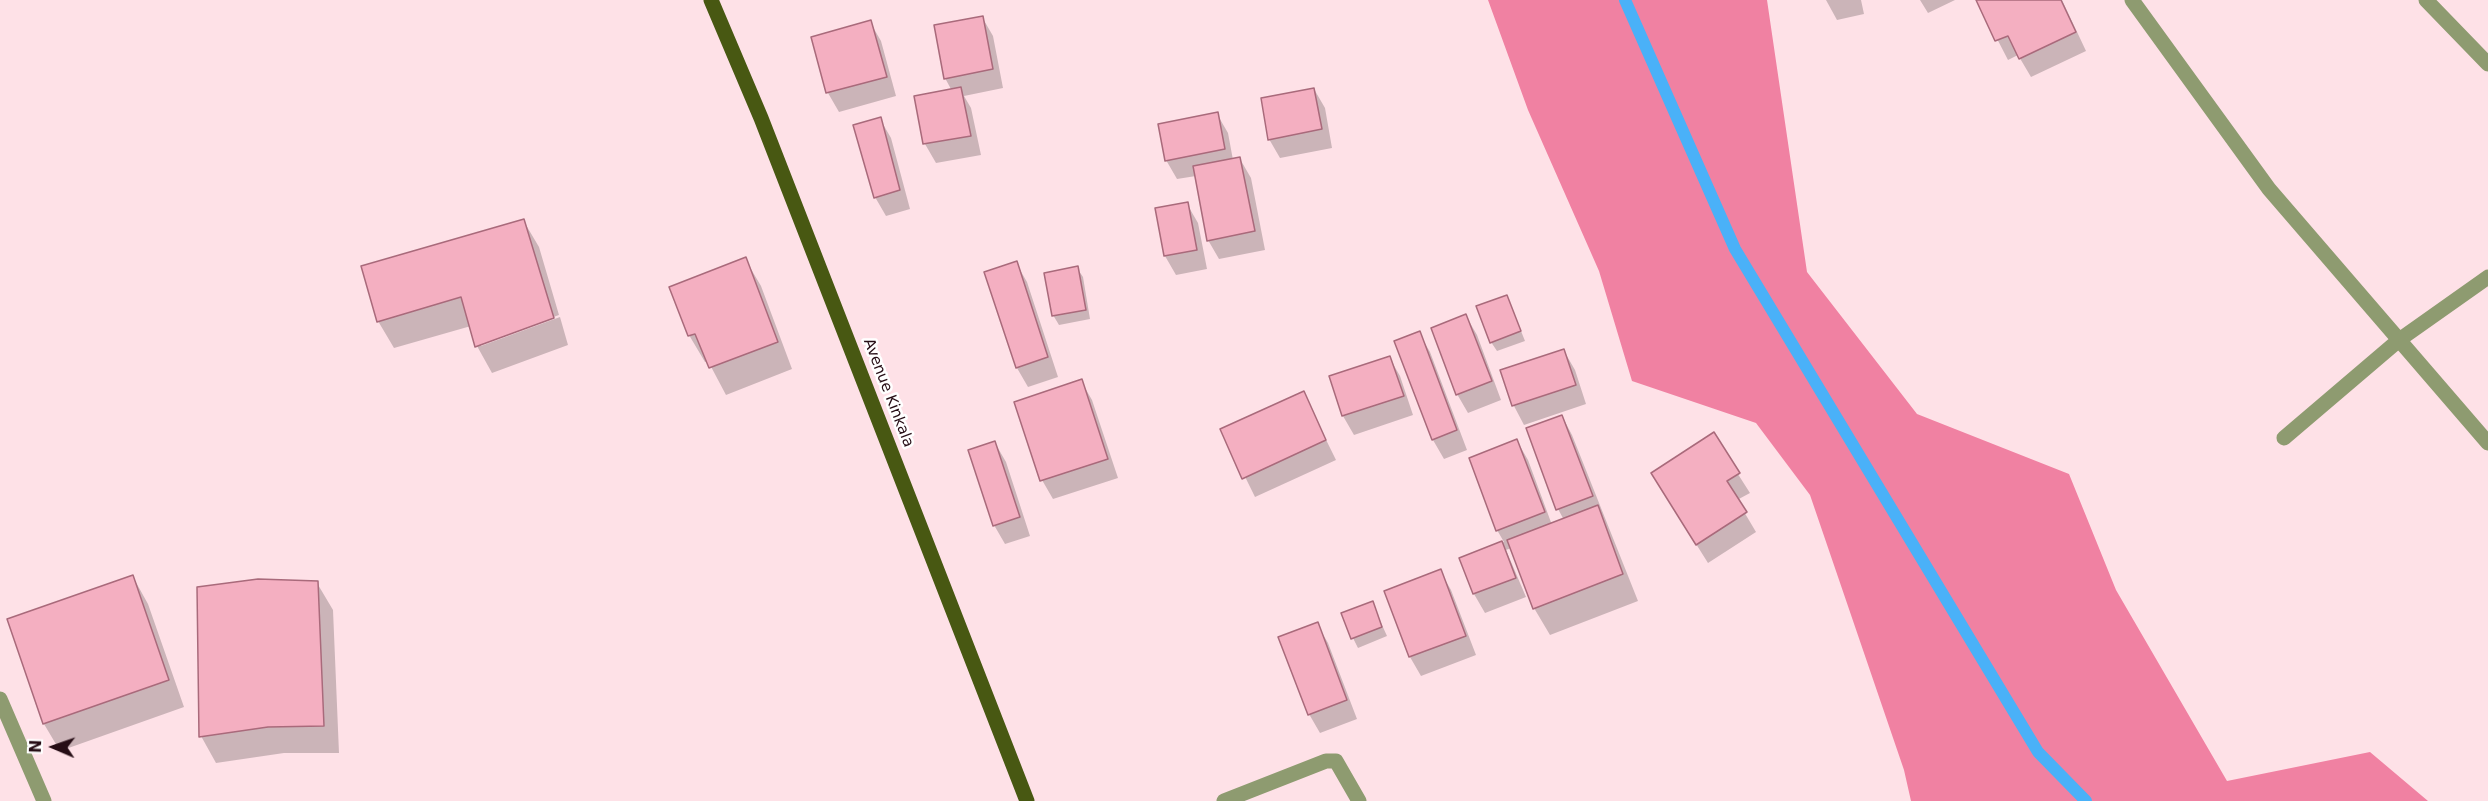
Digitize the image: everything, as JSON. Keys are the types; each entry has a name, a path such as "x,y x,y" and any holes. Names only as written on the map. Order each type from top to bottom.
{"main road":[{"name":"Avenue Kinkala","path":"711,0 766,129 1028,801"}],"street":[{"path":"2132,0 2269,189 2488,444"},
{"path":"2426,0 2488,64"},
{"path":"2284,438 2399,340 2488,277"},
{"path":"0,699 44,801"},
{"path":"1224,801 1326,761 1336,761 1359,801"}],"shaded area":[{"path":"1488,0 1767,0 1807,272 1917,414 2069,474 2116,590 2227,781 2370,752 2428,801 1911,801 1904,770 1810,495 1756,423 1632,381 1599,271 1528,110"}],"building":[{"path":"1976,0 2061,0 2076,32 2019,59 2008,36 1995,41"},
{"path":"983,16 993,69 944,79 934,25"},
{"path":"871,20 887,77 826,93 811,37"},
{"path":"961,87 971,136 923,144 914,96"},
{"path":"1314,88 1322,129 1268,140 1261,98"},
{"path":"1218,112 1225,149 1165,161 1158,124"},
{"path":"881,117 900,190 874,198 853,125"},
{"path":"1240,157 1255,231 1207,241 1193,166"},
{"path":"1188,202 1197,250 1164,256 1155,208"},
{"path":"524,219 554,318 475,347 461,297 377,322 361,266"},
{"path":"746,257 778,342 709,368 695,334 688,336 669,287"},
{"path":"1017,261 1048,357 1016,368 984,272"},
{"path":"1078,266 1086,310 1052,316 1044,273"},
{"path":"1507,295 1521,331 1490,343 1476,306"},
{"path":"1466,314 1492,381 1456,395 1431,328"},
{"path":"1420,331 1457,430 1432,440 1394,341"},
{"path":"1564,349 1576,385 1512,406 1500,370"},
{"path":"1390,356 1404,396 1342,416 1329,376"},
{"path":"1082,379 1108,459 1040,481 1014,402"},
{"path":"1304,391 1326,440 1242,479 1220,429"},
{"path":"1562,415 1593,496 1556,510 1526,428"},
{"path":"1714,432 1740,473 1727,481 1747,512 1696,545 1651,473"},
{"path":"1517,439 1545,512 1496,531 1469,458"},
{"path":"995,441 1020,517 993,526 968,450"},
{"path":"1598,505 1623,574 1533,609 1507,540"},
{"path":"1502,541 1516,578 1473,594 1459,558"},
{"path":"1441,569 1466,636 1409,657 1384,591"},
{"path":"133,575 169,680 43,724 7,619"},
{"path":"258,579 318,581 324,726 268,727 199,737 197,587"},
{"path":"1373,601 1382,627 1351,639 1341,613"},
{"path":"1318,622 1347,700 1308,715 1278,637"}],"waterway":[{"path":"1625,0 1735,249 2038,752 2086,801"}]}
